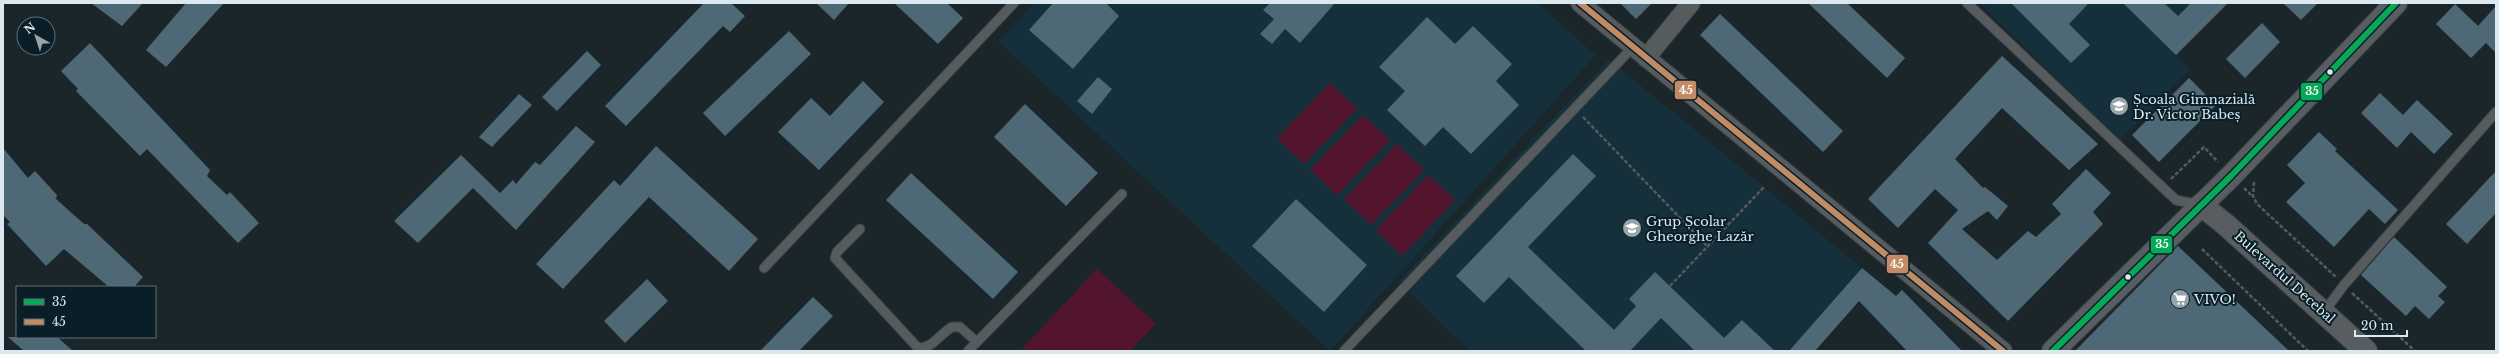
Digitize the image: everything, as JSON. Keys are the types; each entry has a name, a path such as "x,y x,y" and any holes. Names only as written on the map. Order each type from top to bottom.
{"street":[{"path":"1580,3 2003,351"},
{"path":"1640,52 1691,3"},
{"path":"2053,351 2201,205 2396,3"},
{"name":"Bulevardul Decebal","path":"2201,205 2226,224 2366,351"}],"lane":[{"path":"764,268 1014,3"},
{"path":"1967,3 2176,200 2201,205"},
{"path":"1344,351 1575,108 1640,52"},
{"path":"2324,312 2344,285 2496,112"},
{"path":"968,351 1122,194"},
{"path":"860,229 837,252 835,258 918,348 925,348 931,345 952,327 960,327 978,342"}],"path":[{"path":"1575,108 1708,246"},
{"path":"2255,177 2252,187 2253,196 2257,204 2415,351"},
{"path":"1670,286 1764,187"},
{"path":"2202,249 2308,351"}],"shaded area":[{"path":"1035,3 1537,3 1596,55 1330,351 998,41"},
{"name":"Școala Gimnazială Dr. Victor Babeș","path":"1980,3 2228,3 2176,55 2190,70 2119,141"},
{"name":"Grup Școlar Gheorghe Lazăr","path":"1609,59 1862,268 1789,351 1470,351 1398,282"},
{"path":"1330,83 1357,109 1304,164 1277,138"},
{"path":"1363,115 1390,140 1337,195 1310,170"},
{"path":"1397,144 1424,170 1371,225 1344,199"},
{"path":"1428,175 1455,200 1402,256 1376,230"},
{"path":"1097,269 1156,324 1130,351 1020,351"}],"building":[{"path":"91,3 143,3 122,26"},
{"path":"186,3 224,3 166,67 146,50"},
{"path":"704,3 731,3 745,16 730,32 723,26 626,126 605,106"},
{"path":"816,3 849,3 834,20"},
{"path":"894,3 947,3 963,18 938,44"},
{"path":"1053,3 1106,3 1119,16 1073,69 1029,30"},
{"path":"1270,3 1335,3 1300,43 1285,29 1272,44 1260,34 1274,19 1263,10"},
{"path":"1620,3 1652,3 1636,19"},
{"path":"1808,3 1847,3 1905,58 1887,78"},
{"path":"2011,3 2089,3 2069,24 2090,45 2071,63"},
{"path":"2123,3 2164,3 2178,16 2191,3 2228,3 2176,55"},
{"path":"2283,3 2318,3 2301,20"},
{"path":"2455,4 2478,26 2496,6 2496,53 2486,43 2471,58 2436,24"},
{"path":"1720,14 1843,131 1823,152 1700,35"},
{"path":"1427,17 1455,44 1473,26 1512,64 1496,81 1519,105 1471,154 1443,127 1425,146 1387,110 1405,91 1379,67"},
{"path":"2262,23 2280,42 2245,78 2226,59"},
{"path":"789,31 811,54 725,136 703,113"},
{"path":"90,43 210,170 207,176 227,195 230,192 259,223 238,243 147,149 140,156 76,91 78,89 61,71"},
{"path":"587,51 601,65 557,111 542,97"},
{"path":"2002,56 2098,144 2069,170 2002,108 1955,159 1983,188 1985,187 2008,206 1997,220 1988,211 1962,229 1997,260 2028,231 2036,237 2061,214 2052,204 2086,169 2111,193 2093,212 2103,224 2008,321 1928,243 1958,210 1935,189 1898,228 1868,199"},
{"path":"1098,77 1112,89 1092,114 1077,101"},
{"path":"2189,78 2216,105 2159,162 2132,135"},
{"path":"863,81 884,102 819,170 778,132 811,98 830,116"},
{"path":"2380,93 2403,115 2417,100 2453,134 2434,154 2411,132 2397,148 2361,113"},
{"path":"519,94 532,105 492,147 479,137"},
{"path":"1025,104 1098,173 1066,206 994,137"},
{"path":"576,126 595,142 516,230 473,188 418,243 394,221 461,155 500,193 513,180 516,184 535,162 540,165"},
{"path":"2319,132 2337,149 2335,151 2398,210 2385,224 2369,209 2334,247 2286,202 2305,183 2287,165"},
{"path":"656,146 758,239 729,271 649,197 563,289 536,264 614,180 620,186"},
{"path":"3,148 28,178 35,171 57,195 56,199 84,224 87,224 143,277 135,286 108,286 64,249 46,266 7,224 10,222 3,215"},
{"path":"1573,154 1596,176 1528,247 1614,330 1636,306 1629,299 1655,272 1724,338 1742,320 1775,351 1695,351 1661,318 1630,351 1586,351 1509,277 1484,303 1456,276"},
{"path":"2496,171 2496,213 2467,244 2446,224"},
{"path":"911,173 1018,272 993,299 886,200"},
{"path":"1296,199 1367,265 1324,312 1252,246"},
{"path":"2394,237 2447,287 2438,296 2445,302 2429,319 2415,306 2406,316 2361,275"},
{"name":"VIVO!","path":"2178,246 2289,351 2075,351"},
{"path":"1862,268 1896,296 1902,290 1962,351 1907,351 1859,301 1815,351 1789,351"},
{"path":"647,279 668,301 625,343 604,321"},
{"path":"813,297 833,316 799,351 760,351"},
{"path":"8,337 58,338 73,351 24,351"}],"transit line":[{"name":"45","path":"1580,3 2003,351"},
{"name":"35","path":"2053,351 2231,176 2396,3"}],"place":[{"name":"Școala Gimnazială Dr. Victor Babeș","path":"2119,106"},
{"name":"Grup Școlar Gheorghe Lazăr","path":"1632,228"},
{"name":"VIVO!","path":"2180,299"}]}
